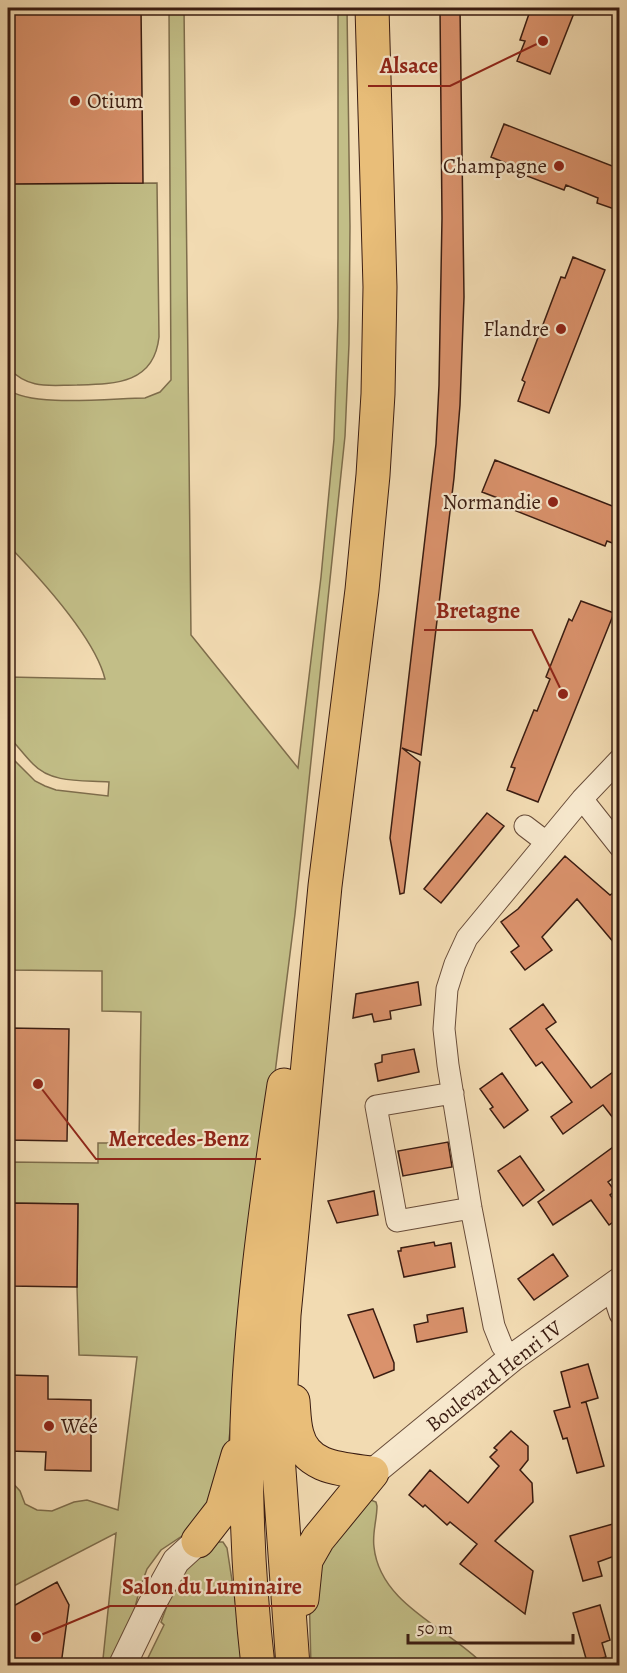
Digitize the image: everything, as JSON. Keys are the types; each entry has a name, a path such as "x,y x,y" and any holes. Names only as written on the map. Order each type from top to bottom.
{"main road":[{"path":"293,1665 278,1456 284,1315 325,886 362,590 378,394 380,287 372,8"},
{"path":"258,1665 251,1600 247,1425 257,1290 284,1087 325,886"},
{"path":"296,1184 304,1218 293,1343 292,1392 297,1436 309,1457 332,1467 372,1473"},
{"path":"198,1541 222,1510 247,1425"},
{"path":"305,1665 300,1616 306,1560 318,1539 372,1473"}],"street":[{"path":"512,1358 502,1346 494,1326 471,1208 444,1029 447,989 467,938 582,799 620,759"},
{"path":"582,799 620,847"},
{"path":"525,826 546,842"},
{"path":"453,1093 376,1106 397,1221 471,1208"},
{"path":"615,1284 620,1314"},
{"name":"Boulevard Henri IV","path":"372,1473 512,1358 615,1284"},
{"path":"122,1665 176,1561 198,1541"}],"shaded area":[{"path":"169,8 184,8 191,635 298,768 321,577 334,439 338,318 338,8 347,8 349,344 345,436 295,914 225,1471 194,1528 161,1550 147,1569 133,1615 110,1662 103,1659 116,1533 8,1589 8,1478 20,1491 25,1504 37,1510 52,1511 74,1502 87,1500 118,1510 137,1357 79,1355 78,1204 8,1203 8,1162 98,1163 98,1143 139,1143 141,1012 102,1011 102,971 8,970 8,754 35,781 56,790 108,796 109,782 68,780 49,775 33,764 8,736 8,677 105,679 90,645 78,627 49,590 8,545 8,389 19,395 53,400 145,398 160,392 171,380"},
{"path":"157,183 159,337 156,353 149,364 141,373 130,378 105,384 40,385 16,375 8,368 8,184"},
{"path":"363,1497 376,1502 374,1547 379,1567 389,1585 418,1614 484,1665 311,1666 309,1590 311,1570"},
{"path":"218,1542 223,1542 227,1548 245,1665 144,1666 164,1625 161,1622 172,1592 187,1566"}],"building":[{"name":"Otium","path":"8,8 141,8 143,183 8,184"},
{"path":"440,8 460,8 464,297 460,405 454,478 421,755 402,748 420,762 404,893 400,894 390,838 436,444 439,385 442,218"},
{"path":"531,8 576,8 550,74 517,61 525,41 520,40"},
{"name":"Champagne","path":"504,124 620,169 620,211 597,203 598,198 566,185 564,190 506,168 508,164 491,157"},
{"name":"Flandre","path":"573,257 605,270 549,413 518,401 525,382 522,380 561,277 565,278"},
{"name":"Normandie","path":"495,460 620,509 620,546 607,541 605,546 501,505 503,500 482,492"},
{"path":"581,601 614,613 538,802 507,790 515,768 511,767 534,710 537,711 550,679 546,677 569,619 572,621"},
{"path":"487,813 504,826 441,903 424,889"},
{"path":"565,856 610,895 620,888 620,950 577,899 542,937 552,950 525,970 511,952 519,946 501,922 518,909"},
{"path":"418,982 421,1005 390,1011 391,1019 374,1022 372,1014 353,1018 356,994"},
{"path":"543,1004 556,1022 546,1029 591,1088 620,1067 620,1127 603,1105 563,1134 551,1117 572,1102 542,1062 536,1066 510,1029"},
{"path":"8,1028 69,1029 67,1141 8,1140"},
{"path":"414,1049 419,1072 378,1081 375,1064 382,1062 382,1055"},
{"path":"502,1073 528,1110 504,1128 490,1109 493,1107 480,1089"},
{"path":"448,1142 452,1167 403,1176 398,1151"},
{"path":"620,1142 620,1173 608,1182 615,1191 610,1195 620,1208 620,1217 609,1225 591,1200 553,1225 538,1202"},
{"path":"520,1156 544,1190 523,1206 498,1171"},
{"path":"374,1191 378,1215 337,1223 328,1201"},
{"path":"8,1203 78,1204 77,1287 8,1286"},
{"path":"434,1242 435,1246 451,1243 455,1267 404,1277 398,1251 401,1251 401,1248"},
{"path":"553,1254 568,1276 534,1300 518,1279"},
{"path":"463,1308 467,1332 417,1342 414,1325 428,1322 427,1315"},
{"path":"373,1309 394,1363 394,1370 374,1378 348,1315"},
{"path":"588,1364 598,1398 581,1403 586,1402 604,1466 577,1473 567,1438 563,1439 554,1411 570,1407 561,1372"},
{"name":"Wéé","path":"8,1375 48,1376 48,1399 91,1400 91,1471 45,1470 46,1452 8,1451"},
{"path":"511,1431 528,1446 528,1460 520,1470 532,1483 533,1502 495,1541 533,1571 525,1614 460,1564 477,1544 450,1522 447,1525 425,1505 423,1507 409,1495 430,1470 468,1503 499,1466 490,1457 497,1450 494,1448"},
{"path":"620,1522 620,1554 598,1562 602,1576 583,1581 570,1536"},
{"path":"57,1582 69,1605 61,1665 8,1665 8,1609"},
{"path":"600,1605 610,1640 602,1643 606,1657 587,1662 573,1613"}],"place":[{"name":"Alsace","path":"543,41"},
{"name":"Otium","path":"75,101"},
{"name":"Champagne","path":"559,166"},
{"name":"Flandre","path":"561,329"},
{"name":"Normandie","path":"553,502"},
{"name":"Bretagne","path":"563,694"},
{"name":"Mercedes-Benz","path":"38,1084"},
{"name":"Wéé","path":"49,1426"},
{"name":"Salon du Luminaire","path":"36,1637"}]}
